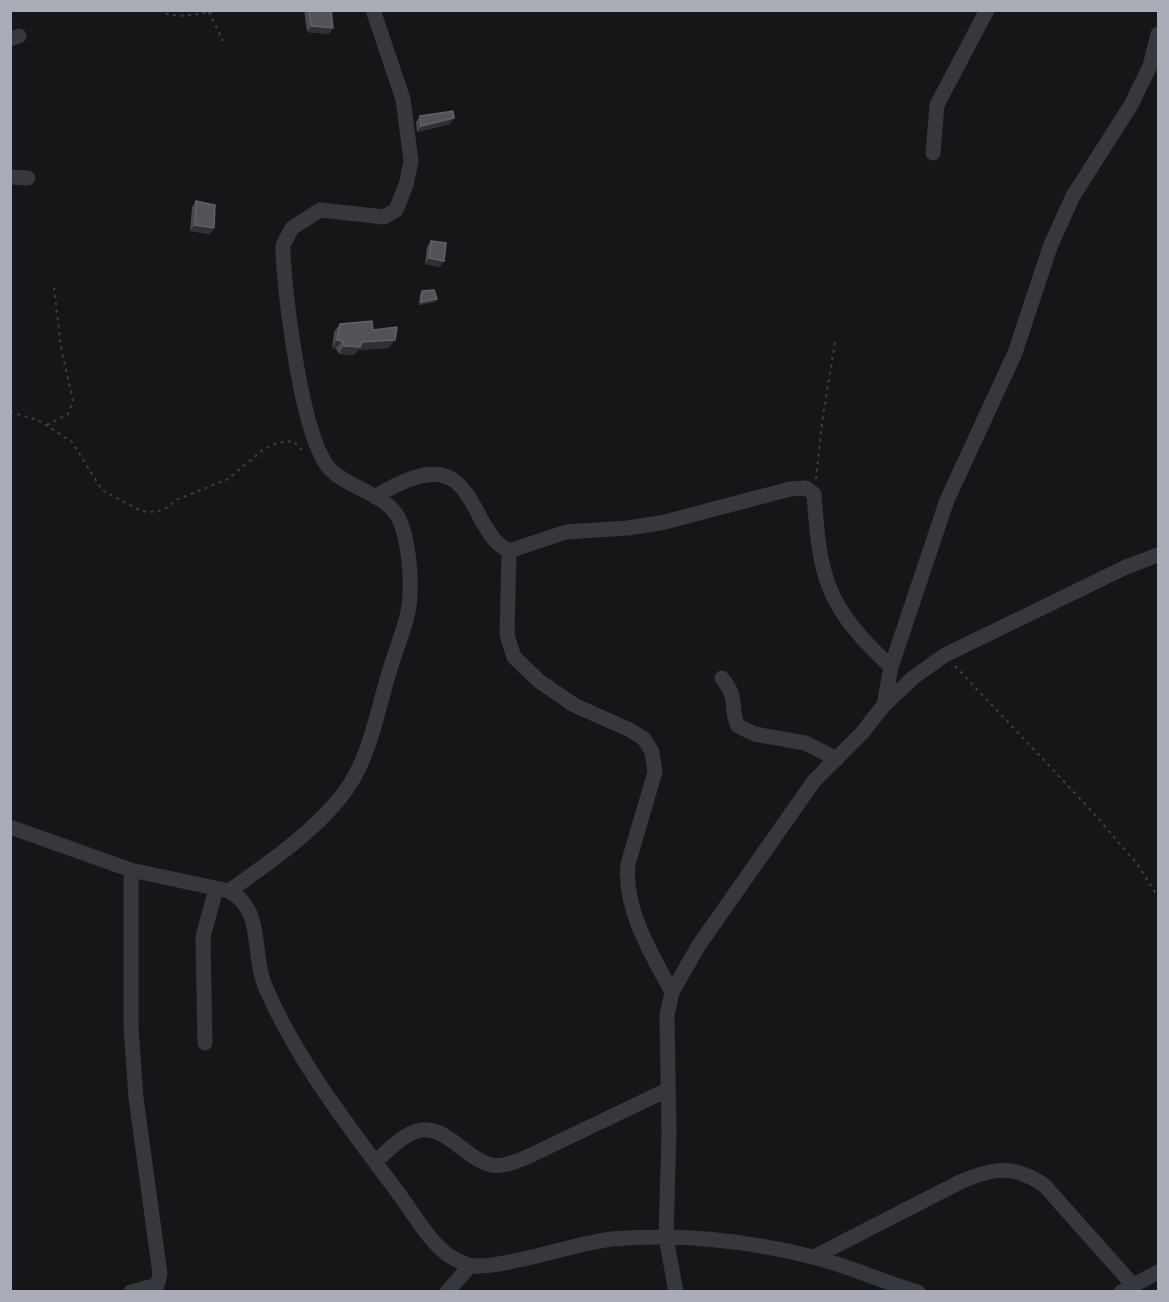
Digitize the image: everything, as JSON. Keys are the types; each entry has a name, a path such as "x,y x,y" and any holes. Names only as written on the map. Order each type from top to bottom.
{"street":[{"path":"205,1043 203,937 223,890 312,826 341,798 361,766 405,626 410,594 409,564 400,521 390,506 346,482 320,459 292,339 286,297 283,245 292,228 320,210 371,218 390,215 396,210 406,185 411,161 410,133 403,99 373,10"},
{"path":"933,153 937,105 987,10"},
{"path":"884,705 891,666 947,500 1015,353 1050,247 1073,196 1131,105 1150,66 1158,34"},
{"path":"10,177 28,178"},
{"path":"375,497 405,480 423,476 441,476 455,481 463,490 492,538 509,551"},
{"path":"509,551 566,532 628,528 665,522 790,489 806,488 814,494 816,540 823,573 837,607 863,640 891,666"},
{"path":"509,551 507,635 514,657 539,681 574,705 630,730 644,739 652,752 655,772 626,877 647,945 672,992"},
{"path":"676,1292 666,1237 667,1016 672,992 699,945 814,782 862,733 884,705 945,655 1126,567 1158,555"},
{"path":"722,678 735,698 734,719 738,726 755,734 805,743 837,759"},
{"path":"10,827 130,870 223,890 242,901 255,922 260,971 291,1038 316,1080 375,1162 448,1254 470,1266 505,1262 581,1243 666,1237 771,1249 814,1257 918,1292"},
{"path":"130,870 131,1027 136,1098 160,1274 156,1285 131,1292"},
{"path":"375,1162 405,1137 426,1129 436,1131 476,1158 492,1165 506,1164 525,1158 667,1090"},
{"path":"814,1257 960,1182 982,1173 1006,1169 1026,1172 1044,1185 1127,1288 1158,1272"},
{"path":"447,1292 470,1266"}],"path":[{"path":"159,10 168,14 185,15 221,10"},
{"path":"209,12 223,41"},
{"path":"47,425 68,414 73,401 61,347 54,288"},
{"path":"814,494 835,342"},
{"path":"10,412 22,414 47,425 72,442 102,490 141,511 156,512 176,500 228,479 264,449 277,443 293,441 306,454 320,459"},
{"path":"945,655 1046,759 1138,865 1158,897"}],"building":[{"path":"309,10 331,10 333,28 311,26"},
{"path":"453,111 454,118 421,126 420,116"},
{"path":"196,201 215,205 214,228 195,225"},
{"path":"431,241 446,243 444,261 429,258"},
{"path":"434,290 437,299 421,302 422,291"},
{"path":"372,321 373,330 397,327 395,340 362,342 360,347 344,346 342,341 337,340 340,324"}]}
